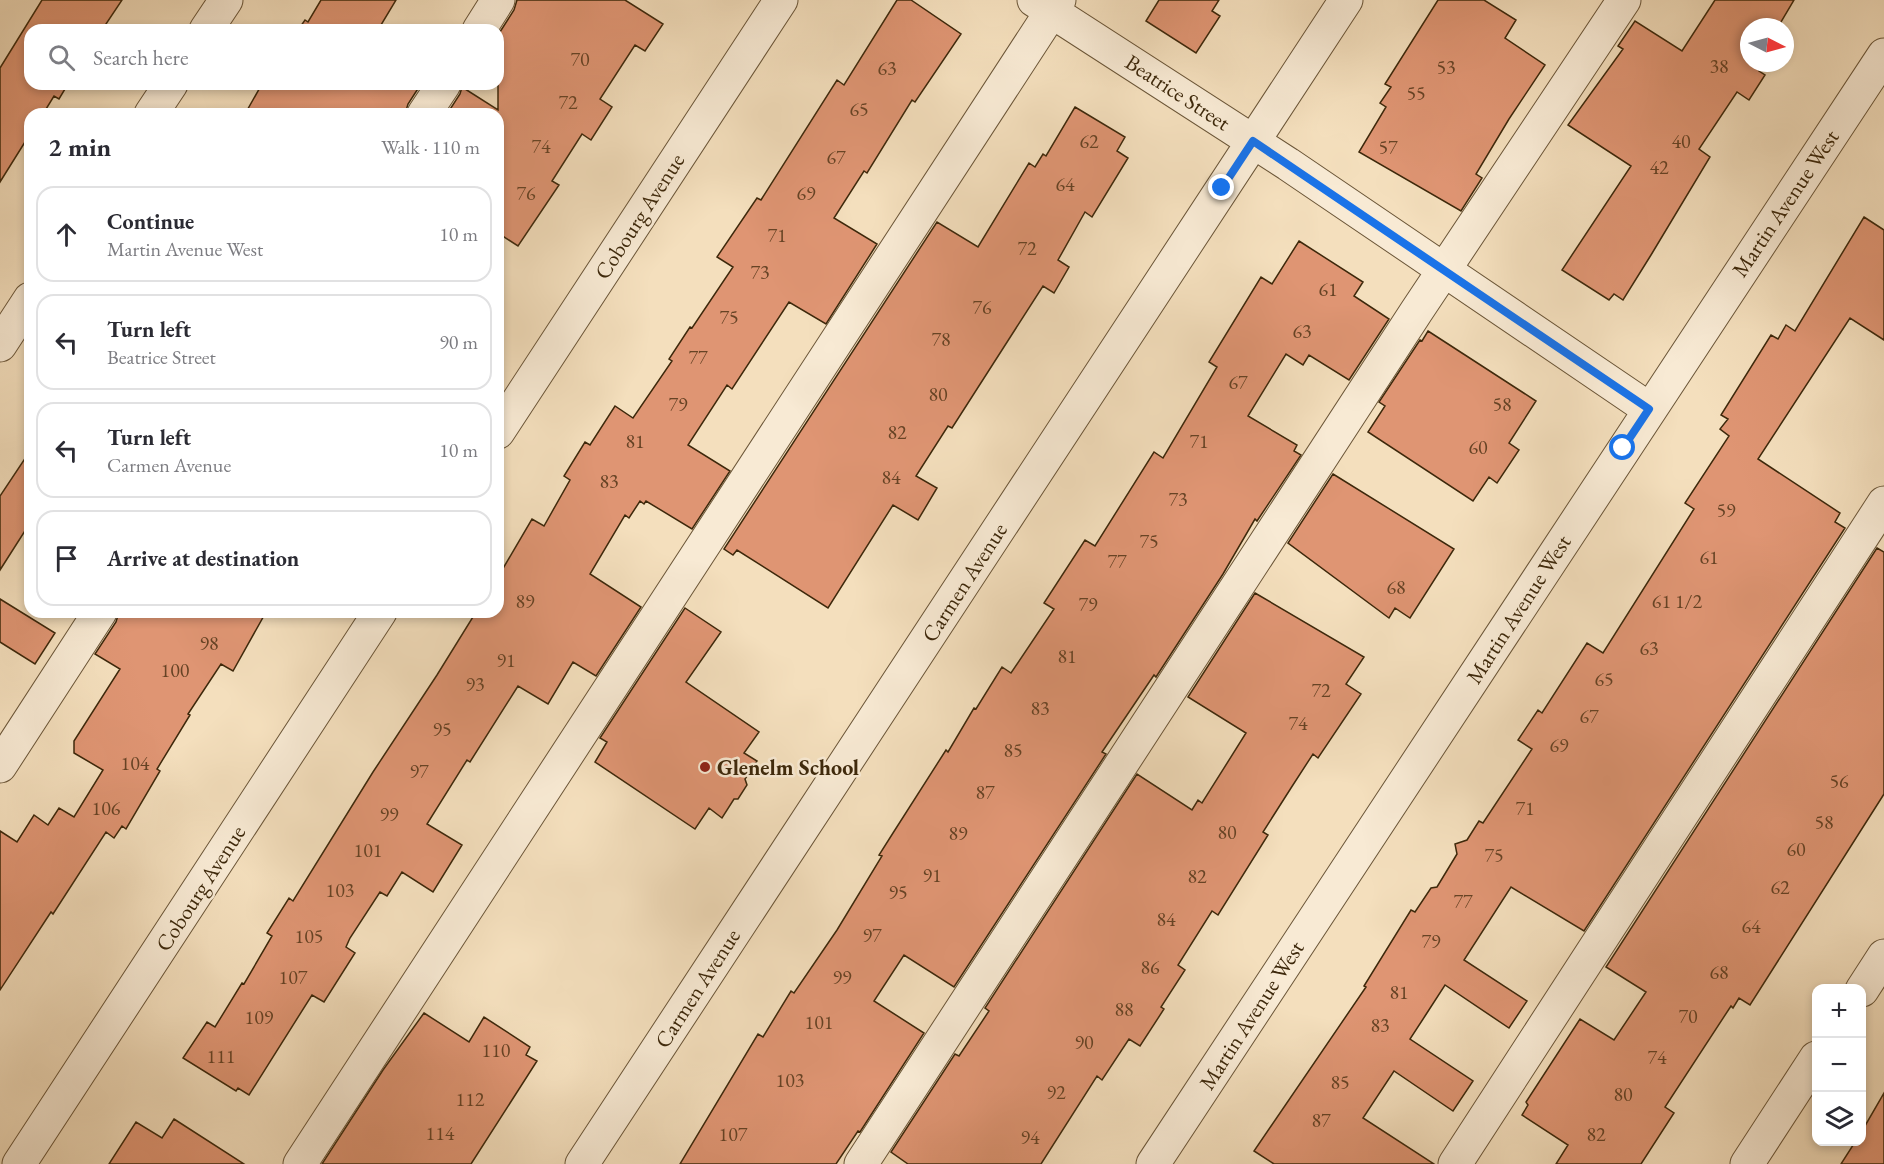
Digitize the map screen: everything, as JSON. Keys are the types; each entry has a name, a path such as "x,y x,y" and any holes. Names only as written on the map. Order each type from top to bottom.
{"street":[{"path":"210,24 226,0"},
{"path":"483,24 498,0"},
{"name":"Cobourg Avenue","path":"504,423 781,0"},
{"name":"Carmen Avenue","path":"582,1164 1346,0"},
{"path":"861,1164 1444,270 1624,0"},
{"path":"300,1164 1048,3"},
{"name":"Beatrice Street","path":"1048,3 1649,409"},
{"name":"Martin Avenue West","path":"1153,1164 1884,55"},
{"path":"155,108 167,90"},
{"path":"428,108 440,90"},
{"path":"0,345 24,308"},
{"path":"1455,1164 1884,503"},
{"path":"0,766 96,618"},
{"name":"Cobourg Avenue","path":"19,1164 376,618"},
{"path":"1866,984 1884,956"},
{"path":"1747,1164 1812,1064"}],"building":[{"path":"42,0 122,0 106,24 27,24"},
{"path":"321,0 396,0 382,24 302,24 305,20 308,22"},
{"path":"517,0 625,0 663,24 645,51 635,45 600,99 612,107 591,140 582,134 552,181 559,185 518,246 504,237 504,108 498,108 498,90 504,90 504,26 514,10"},
{"path":"897,0 911,0 961,34 915,102 912,100 867,173 864,171 834,218 877,244 826,324 789,302 732,389 727,385 688,445 730,471 692,529 646,501 644,504 640,501 629,518 625,515 590,574 641,607 596,676 573,662 548,704 518,686 470,762 467,760 427,824 462,845 433,892 402,872 387,896 380,892 350,938 346,947 355,953 324,1002 312,995 249,1095 238,1088 236,1091 183,1058 207,1022 215,1027 242,983 244,984 272,936 267,933 289,898 293,901 472,618 504,618 504,567 532,519 544,526 570,480 564,476 585,442 590,445 615,406 633,418 672,361 669,359 690,327 692,328 733,267 717,257 757,198 761,200 837,80 844,85"},
{"path":"1159,0 1219,0 1212,11 1220,16 1196,53 1146,21"},
{"path":"1438,0 1484,0 1516,20 1505,38 1545,65 1476,174 1482,178 1461,211 1359,152 1386,107 1380,103 1391,87 1385,84"},
{"path":"1715,0 1794,0 1783,18 1740,18 1740,72 1760,72 1765,75 1749,100 1737,92 1699,149 1710,157 1651,255 1623,300 1614,294 1609,300 1562,270 1631,166 1568,125 1623,49 1618,46 1635,21 1682,51"},
{"path":"24,29 24,90 64,90 59,99 54,96 47,108 24,108 24,144 0,182 0,68"},
{"path":"259,90 417,90 407,108 248,108"},
{"path":"461,90 467,90 495,108 451,108"},
{"path":"1075,107 1125,137 1117,151 1128,158 1092,217 1085,212 1058,260 1069,267 1054,293 1043,286 952,428 948,426 916,476 937,488 918,520 893,505 828,608 737,550 733,555 724,549 937,222 978,247 1029,163 1035,167 1043,154 1046,156"},
{"path":"1864,217 1884,230 1884,340 1850,318 1758,459 1840,513 1835,522 1845,528 1584,931 1511,887 1464,960 1527,1001 1509,1028 1445,985 1410,1039 1473,1081 1453,1111 1394,1071 1363,1118 1434,1164 1274,1164 1254,1151 1366,987 1364,986 1411,910 1415,912 1431,888 1437,887 1457,854 1455,844 1467,840 1479,821 1483,823 1532,749 1518,740 1538,710 1542,713 1587,643 1603,653 1694,509 1685,503 1729,436 1720,429 1728,419 1721,415 1771,335 1778,339 1786,325 1795,331"},
{"path":"1299,241 1363,282 1354,296 1389,319 1349,380 1309,355 1303,365 1286,354 1248,416 1297,445 1294,451 1301,455 1257,521 1255,519 1223,574 1156,677 1154,675 1102,752 1106,754 954,987 904,955 874,1001 924,1033 860,1132 858,1131 836,1164 680,1164 758,1034 763,1037 791,991 794,993 837,930 882,856 879,855 946,750 948,752 974,708 976,709 1002,667 1011,673 1054,609 1044,603 1085,540 1095,546 1154,452 1163,458 1217,367 1209,362 1261,277 1272,284"},
{"path":"1428,331 1536,401 1509,443 1519,450 1497,483 1489,477 1473,501 1368,432 1385,406 1379,402"},
{"path":"24,460 24,532 0,570 0,496"},
{"path":"1333,474 1454,549 1410,618 1395,608 1389,618 1288,543"},
{"path":"1877,548 1884,552 1884,794 1750,1005 1739,998 1733,1008 1731,1006 1665,1107 1674,1113 1641,1164 1556,1164 1568,1145 1522,1115 1528,1105 1526,1102 1580,1019 1614,1040 1646,992 1606,967"},
{"path":"1255,593 1364,657 1346,684 1361,694 1318,758 1313,754 1263,832 1268,835 1218,915 1212,911 1178,965 1185,970 1161,1007 1164,1009 1140,1046 1129,1039 1102,1080 1097,1076 1041,1164 908,1164 891,1152 955,1054 959,1056 989,1011 985,1008 1137,774 1192,810 1198,800 1202,803 1246,733 1188,697"},
{"path":"0,599 24,614 24,618 31,618 55,633 35,664 0,642"},
{"path":"685,608 721,632 686,682 759,732 744,753 757,761 745,779 747,785 738,799 734,799 722,818 709,808 695,829 595,762 607,742 600,738"},
{"path":"117,618 263,618 233,671 221,664 188,714 190,715 157,769 160,771 126,829 122,826 114,838 106,832 0,990 0,831 17,842 34,815 48,825 59,808 74,817 103,770 74,753 74,741 120,669 95,654"},
{"path":"424,1013 469,1042 484,1017 530,1047 526,1055 537,1061 471,1164 322,1164 383,1070"},
{"path":"1884,1093 1884,1164 1841,1164 1852,1146 1866,1146 1866,1124"},
{"path":"174,1119 244,1164 109,1164 136,1122 162,1138"}],"place":[{"name":"Glenelm School","path":"705,767"}],"route":[{"path":"1222,188 1253,141 1649,409 1623,448"}]}
